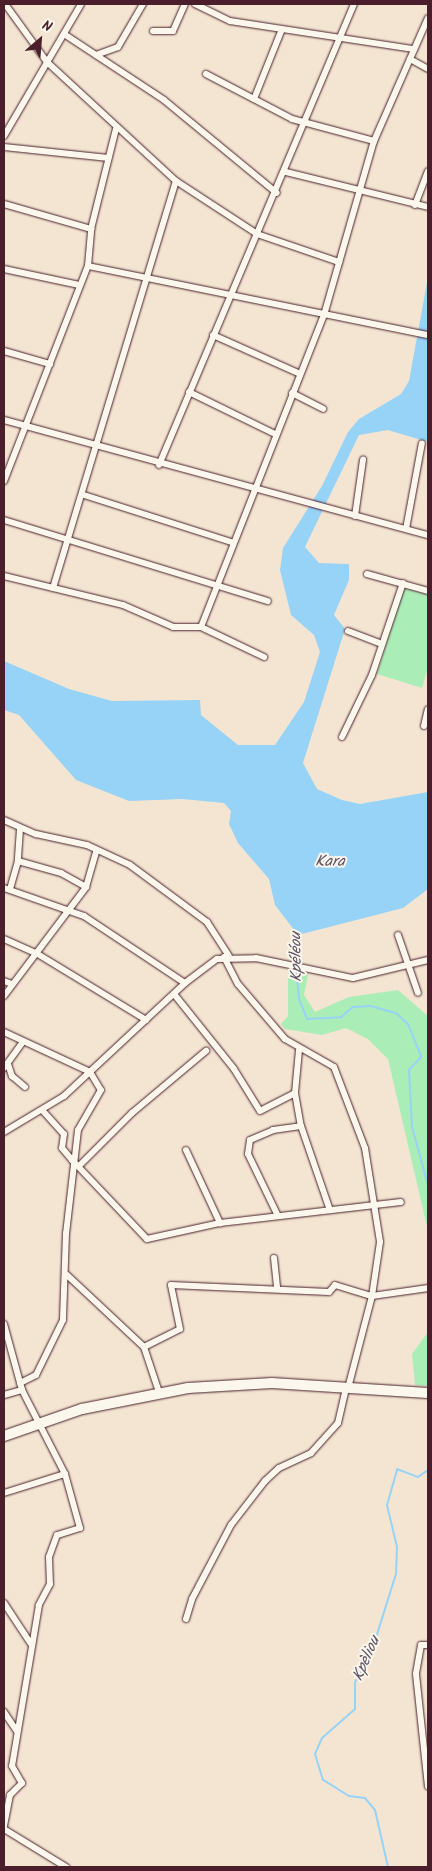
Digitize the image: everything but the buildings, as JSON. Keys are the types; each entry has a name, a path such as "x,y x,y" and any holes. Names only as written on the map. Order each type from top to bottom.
{"main road":[{"path":"4,1436 36,1423 159,1392 265,1383 428,1393"}],"street":[{"path":"5,4 46,62 116,129 176,181 257,234 339,262"},
{"path":"4,136 81,4"},
{"path":"96,54 118,47 143,4"},
{"path":"153,31 174,31 185,4"},
{"path":"195,4 230,21 414,49"},
{"path":"158,465 230,294 286,172 354,4"},
{"path":"201,627 219,585 275,434 324,315 374,141 428,18"},
{"path":"254,99 282,29"},
{"path":"64,34 164,100 277,192"},
{"path":"410,59 428,69"},
{"path":"206,74 254,99 307,122 374,141"},
{"path":"4,481 6,471 27,428 79,285 88,266 91,229 116,129"},
{"path":"4,147 108,158"},
{"path":"415,205 428,171"},
{"path":"286,172 428,207"},
{"path":"53,588 66,542 84,495 150,278 176,181"},
{"path":"4,204 91,229"},
{"path":"88,266 428,335"},
{"path":"4,269 79,285"},
{"path":"213,335 300,374"},
{"path":"4,351 50,364"},
{"path":"189,392 275,434"},
{"path":"292,393 323,409"},
{"path":"4,420 158,465 255,488 428,535"},
{"path":"406,529 422,444"},
{"path":"355,516 363,460"},
{"path":"84,495 234,544"},
{"path":"4,520 66,542 219,585 268,601"},
{"path":"368,574 428,591"},
{"path":"4,576 123,605 173,628 201,627 264,657"},
{"path":"342,737 382,644 403,583"},
{"path":"348,630 382,644"},
{"path":"424,726 428,709"},
{"path":"4,820 20,829 87,845 96,852 130,865 207,922 238,984 299,1050 334,1067 342,1082 366,1148 372,1205 380,1242 372,1296 338,1423 311,1453 279,1468 265,1481 231,1525 192,1599 186,1619"},
{"path":"20,829 18,860 7,888 66,909 112,931 185,983"},
{"path":"4,996 66,909 86,887 96,852"},
{"path":"18,860 61,873 86,887"},
{"path":"398,935 418,993"},
{"path":"4,940 36,953 146,1020"},
{"path":"5,1129 43,1111 90,1072 207,964 226,957 312,969 353,978 428,960"},
{"path":"4,981 12,984"},
{"path":"174,994 234,1069 260,1111 295,1093"},
{"path":"4,1032 90,1072 100,1083 101,1094 81,1124 78,1165 66,1233 67,1275 63,1320 48,1344 49,1356 36,1375 20,1382"},
{"path":"23,1042 6,1066 12,1076 25,1087"},
{"path":"299,1050 295,1093 301,1126 330,1210"},
{"path":"78,1165 132,1113 206,1051"},
{"path":"43,1111 64,1134 62,1148 147,1239 220,1222 401,1202"},
{"path":"278,1216 248,1154 250,1140 273,1130 301,1126"},
{"path":"186,1150 220,1222"},
{"path":"274,1258 277,1287"},
{"path":"67,1275 144,1347 159,1392"},
{"path":"144,1347 180,1329 171,1285 277,1287 329,1292 335,1285 372,1296 428,1288"},
{"path":"4,1324 6,1349 36,1423 65,1474 80,1528 57,1535 53,1544 50,1584 39,1605 12,1766 22,1783 10,1795 4,1828 64,1867"},
{"path":"4,1395 22,1390"},
{"path":"4,1493 65,1474"},
{"path":"4,1603 32,1644"},
{"path":"428,1645 420,1645 416,1674 428,1786"},
{"path":"4,1712 17,1731"}],"green space":[{"path":"404,588 428,595 428,667 422,688 377,674"},
{"path":"288,972 308,975 304,995 315,1012 349,997 398,990 428,1016 428,1231 388,1059 368,1039 346,1028 322,1035 285,1029 281,1024 288,1016"},
{"path":"428,1332 428,1386 415,1385 412,1354"}],"water":[{"name":"Kara","path":"428,277 428,442 388,430 359,435 305,547 319,563 349,564 349,580 334,615 345,629 303,763 317,789 342,800 360,804 428,792 428,889 403,908 298,935 275,905 269,879 238,843 229,824 231,811 224,803 182,799 129,801 76,780 19,715 4,710 4,661 69,689 112,701 200,700 201,715 238,745 275,745 304,702 320,652 314,635 291,615 280,570 283,548 322,486 348,432 359,419 401,394 409,381"}],"waterway":[{"name":"Kpéléou","path":"297,964 298,932"},
{"name":"Kpéléou","path":"296,969 299,999 307,1019 341,1017 353,1007 371,1006 396,1013 408,1024 421,1057 409,1070 412,1127 428,1185"},
{"name":"Kpèliou","path":"388,1867 375,1810 365,1798 349,1796 323,1780 315,1754 322,1738 355,1709 355,1682 369,1660 396,1574 397,1547 387,1505 397,1469 418,1477 428,1470"}]}
